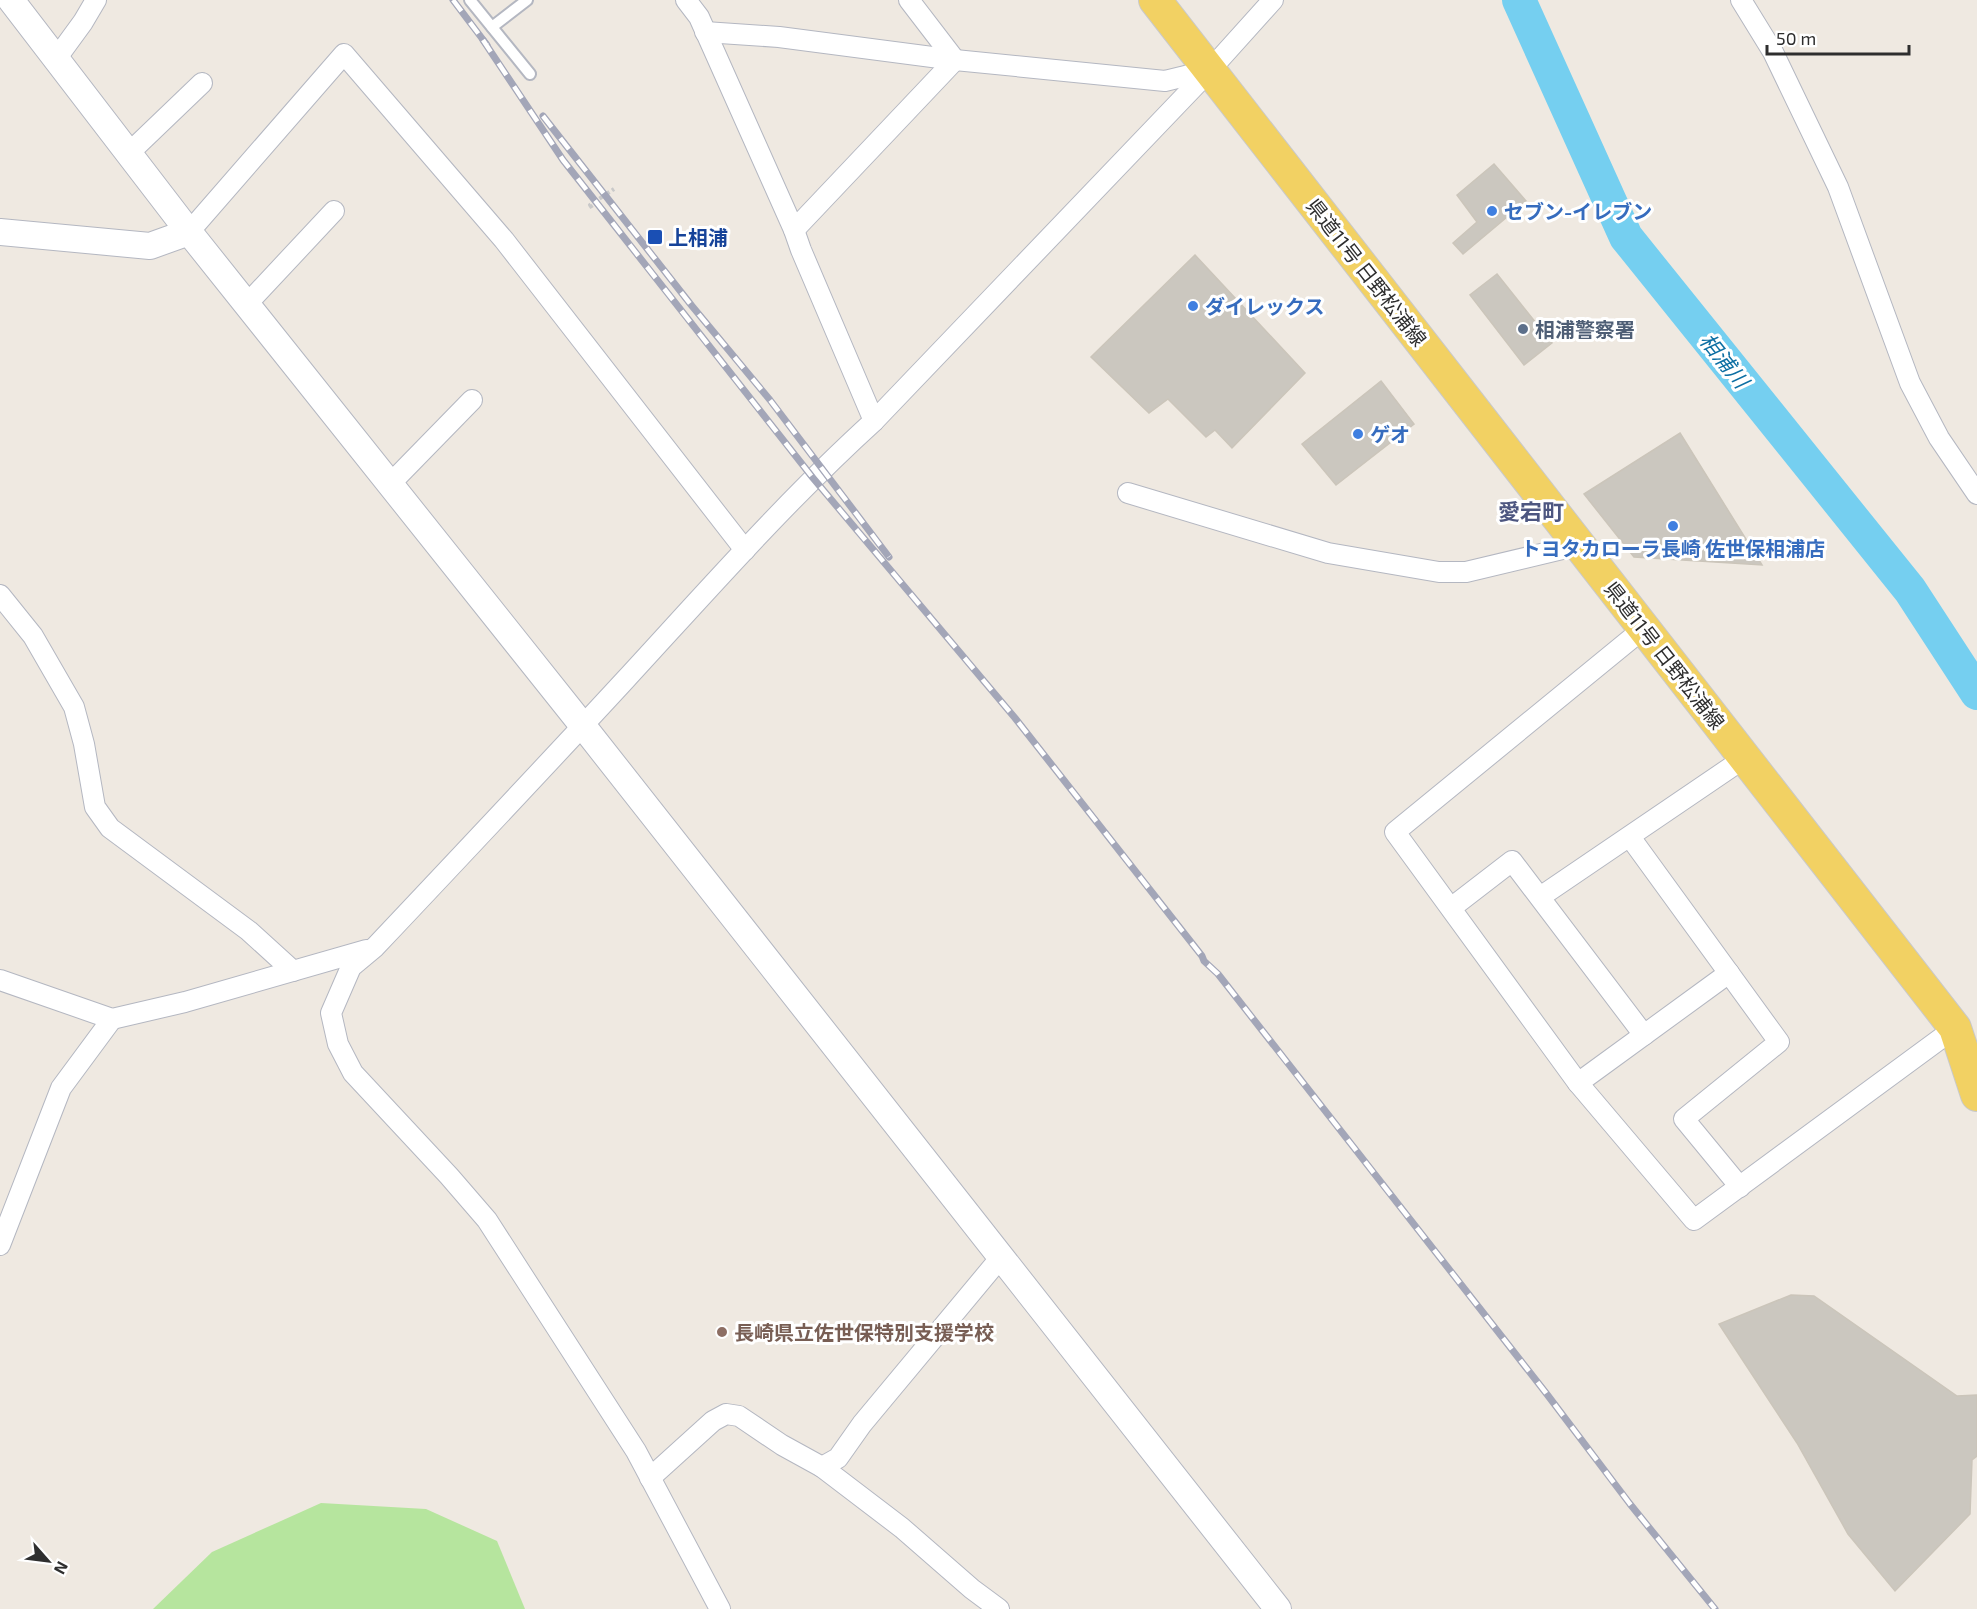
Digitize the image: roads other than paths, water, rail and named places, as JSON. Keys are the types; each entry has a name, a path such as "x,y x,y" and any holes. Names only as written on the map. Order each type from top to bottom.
{"main road":[{"name":"県道11号 日野松浦線","path":"1155,0 1955,1028 1977,1095"}],"street":[{"path":"11,0 189,231 583,726 1278,1609"},
{"path":"56,59 96,0"},
{"path":"686,0 699,17 794,230 874,421"},
{"path":"909,0 955,60"},
{"path":"720,1609 636,1451 487,1220 450,1176 353,1073 338,1044 331,1013 351,967 375,947 583,726 745,549 823,467 874,421 1210,70 1273,0"},
{"path":"1741,0 1773,52 1838,187 1910,383 1939,438 1977,494"},
{"path":"705,32 779,37 955,60 1165,81 1210,70"},
{"path":"0,232 150,246 189,231 344,54 504,240 745,549"},
{"path":"794,230 955,60"},
{"path":"129,153 202,83"},
{"path":"247,304 334,211"},
{"path":"390,484 472,400"},
{"path":"1128,493 1328,553 1439,572 1467,572 1579,545"},
{"path":"0,595 33,636 74,707 84,744 95,807 110,828 249,931 293,971"},
{"path":"1643,629 1395,832 1578,1083 1694,1220 1955,1028"},
{"path":"1540,897 1746,757"},
{"path":"1630,837 1779,1042 1684,1119 1740,1187"},
{"path":"1451,908 1512,861 1644,1035"},
{"path":"0,980 112,1018 185,1002 375,947"},
{"path":"1578,1083 1729,974"},
{"path":"0,1245 61,1088 112,1018"},
{"path":"822,1467 838,1458 862,1424 1001,1257"},
{"path":"650,1479 713,1421 726,1414 739,1416 822,1467 902,1528 972,1589 999,1609"}],"lane":[{"path":"470,0 530,74"},
{"path":"492,27 527,0"}],"waterway":[{"name":"相浦川","path":"1519,0 1626,237 1910,590 1977,693"}],"railway":[{"path":"453,0 487,45"},
{"path":"483,40 563,160 813,478 1015,718 1546,1393 1630,1504 1715,1609"},
{"path":"543,116 692,306 770,400 889,557"}],"place":[{"name":"セブン-イレブン","path":"1492,211"},
{"name":"上相浦","path":"655,237"},
{"name":"ダイレックス","path":"1193,306"},
{"name":"相浦警察署","path":"1523,329"},
{"name":"ゲオ","path":"1358,434"},
{"name":"トヨタカローラ長崎 佐世保相浦店","path":"1673,526"},
{"name":"長崎県立佐世保特別支援学校","path":"722,1332"}],"district":[{"name":"愛宕町","path":"1531,511"}]}
